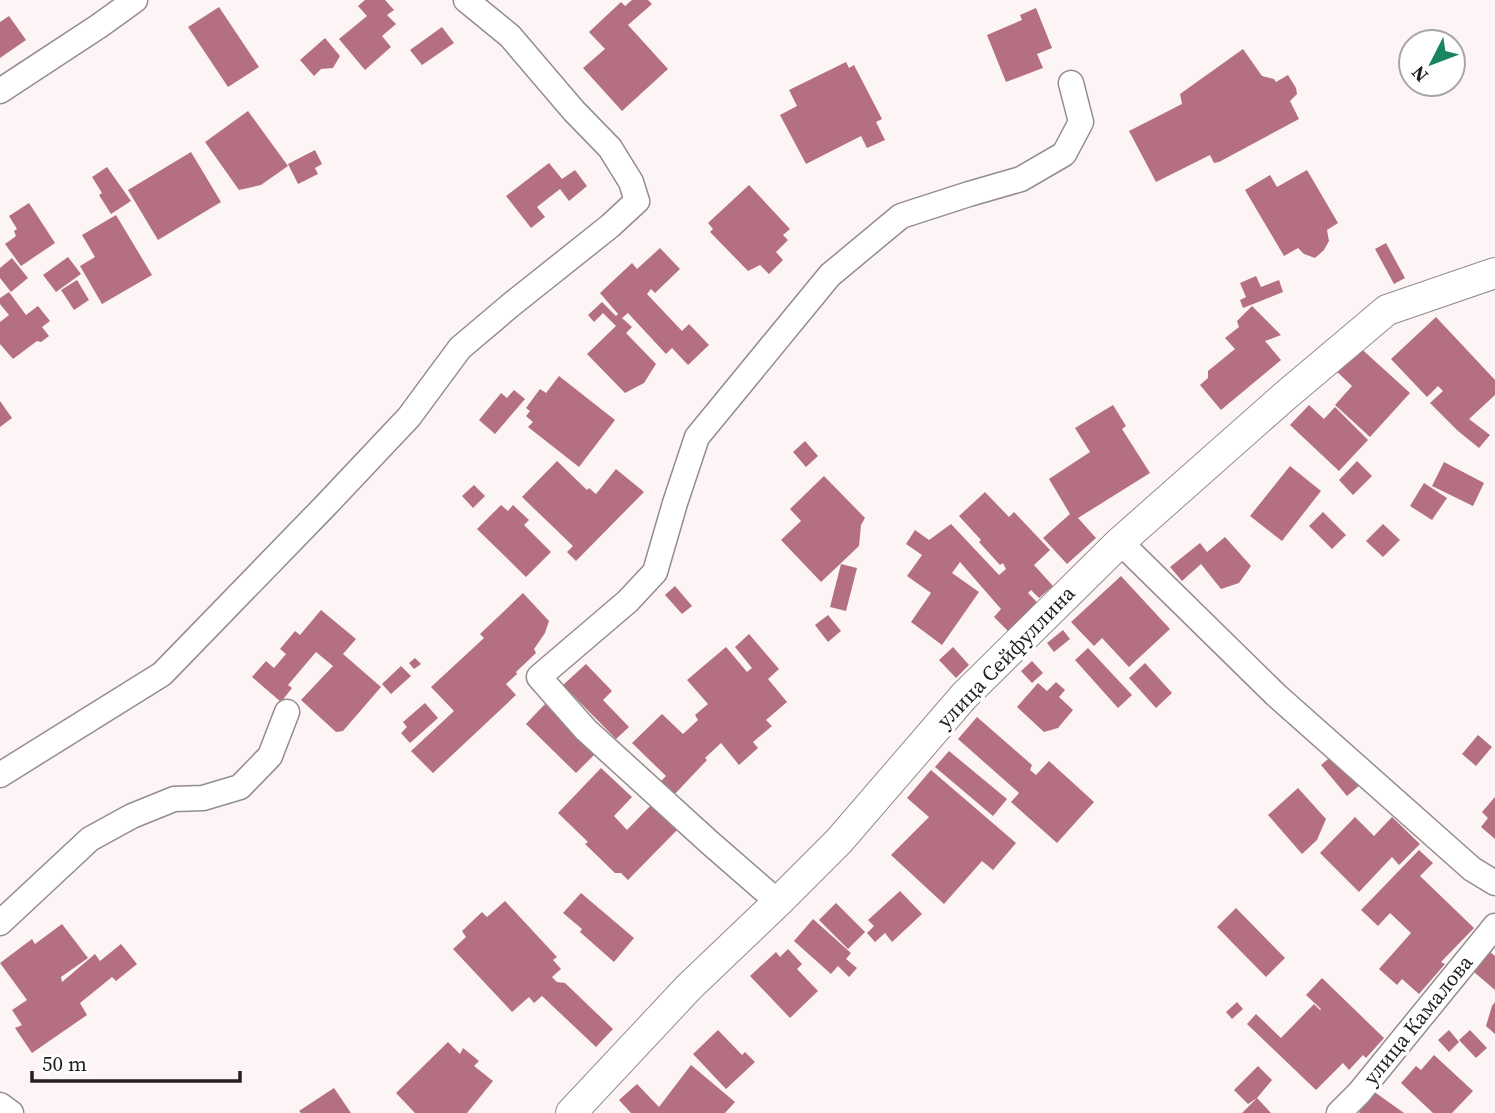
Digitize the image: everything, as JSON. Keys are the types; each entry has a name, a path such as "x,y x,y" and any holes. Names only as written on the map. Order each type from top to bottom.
{"street":[{"path":"0,92 135,0"},
{"path":"0,775 162,674 409,417 460,348 637,201 631,182 610,148 574,111 510,36 466,0"},
{"path":"779,902 586,730 539,677 628,601 655,572 697,437 830,275 901,216 1021,180 1064,154 1081,121 1071,83"},
{"name":"улица Сейфуллина","path":"571,1113 689,987 839,841 964,696 1120,542 1387,310 1495,273"},
{"path":"1120,542 1276,695 1472,869 1495,883"},
{"path":"0,923 90,839 132,816 174,799 203,798 240,787 270,756 287,712"},
{"name":"улица Камалова","path":"1339,1113 1359,1093 1495,926"},
{"path":"0,1105 11,1113"}],"building":[{"path":"365,0 385,0 394,10 387,15 396,24 382,36 391,47 365,70 339,39 367,16 358,6"},
{"path":"632,0 648,0 652,4 628,25 668,69 622,111 583,68 605,49 589,32 621,2 625,6"},
{"path":"219,7 259,67 228,87 188,27"},
{"path":"1036,8 1052,48 1037,54 1043,68 1006,82 987,35 1022,20 1020,15"},
{"path":"9,16 26,40 0,58 0,22"},
{"path":"442,27 454,43 422,65 410,50"},
{"path":"325,38 340,56 333,68 321,69 314,76 300,60"},
{"path":"1243,49 1262,76 1276,82 1288,75 1296,88 1297,94 1290,101 1299,119 1219,162 1214,163 1210,155 1156,182 1129,131 1182,104 1180,94"},
{"path":"846,62 849,68 854,65 882,119 876,122 885,140 867,148 861,136 806,164 780,115 797,106 789,90"},
{"path":"248,111 288,166 261,185 239,190 205,142"},
{"path":"315,150 322,164 315,168 318,174 298,184 288,164"},
{"path":"191,152 221,202 158,240 128,190"},
{"path":"549,163 562,179 575,170 587,186 569,201 560,189 537,207 545,217 531,228 506,196"},
{"path":"107,167 131,201 111,214 92,177"},
{"path":"1307,170 1338,223 1327,230 1329,241 1315,258 1304,254 1298,248 1284,256 1245,190 1270,175 1277,187"},
{"path":"749,185 790,229 783,235 788,240 776,252 783,260 769,274 760,265 748,271 710,232 713,229 708,223"},
{"path":"29,203 55,243 21,266 5,244 16,236 14,231 17,229 9,216"},
{"path":"116,215 152,275 102,304 80,266 95,257 82,235"},
{"path":"1386,243 1405,278 1394,284 1375,249"},
{"path":"660,248 680,269 655,293 651,289 647,294 682,331 689,324 709,345 688,365 672,348 666,354 628,313 622,318 632,327 626,333 656,364 644,383 625,393 587,354 616,326 603,313 594,322 588,315 602,302 616,316 618,314 600,293 632,263 637,269"},
{"path":"68,257 81,274 56,292 43,275"},
{"path":"12,258 28,278 11,292 0,278 0,268"},
{"path":"1256,276 1261,287 1279,280 1283,292 1243,308 1240,300 1246,297 1240,283"},
{"path":"77,280 89,300 74,310 61,290"},
{"path":"9,292 26,315 38,306 50,321 42,327 49,336 41,342 37,341 13,359 0,344 0,322 9,315 0,304 0,298"},
{"path":"1252,306 1281,335 1265,341 1281,360 1221,410 1200,385 1208,378 1208,371 1235,349 1225,338 1239,327 1237,321"},
{"path":"1436,317 1495,380 1495,395 1469,419 1490,435 1479,448 1430,403 1443,391 1438,386 1427,397 1391,359"},
{"path":"1355,343 1410,393 1370,437 1335,405 1352,386 1332,367"},
{"path":"559,376 615,420 579,467 528,427 533,422 526,416 530,411 526,408 540,389 546,393"},
{"path":"514,390 525,399 495,434 479,420 501,393 507,398"},
{"path":"0,401 12,418 0,427"},
{"path":"1113,405 1126,426 1122,429 1150,473 1078,518 1096,538 1067,564 1043,538 1070,514 1049,479 1090,452 1075,428"},
{"path":"1309,405 1324,419 1335,407 1368,440 1339,471 1290,425"},
{"path":"805,441 818,456 806,467 793,452"},
{"path":"557,461 587,490 589,488 596,494 616,469 644,492 576,561 567,552 573,546 522,497"},
{"path":"1357,461 1372,476 1353,495 1339,480"},
{"path":"1444,462 1484,483 1473,506 1432,486"},
{"path":"1290,466 1321,491 1282,541 1250,516"},
{"path":"824,476 865,518 861,525 859,546 821,582 781,540 801,521 790,509"},
{"path":"1424,483 1447,498 1432,520 1410,506"},
{"path":"474,485 485,496 473,508 462,496"},
{"path":"985,492 1009,517 1014,512 1050,550 1034,565 1053,586 1039,598 1031,590 1028,593 1038,603 1008,631 994,617 1001,609 960,562 952,573 979,592 942,645 911,622 931,593 907,576 922,555 906,544 915,530 929,540 951,524 999,575 1006,569 1003,563 1000,565 959,516"},
{"path":"501,505 508,511 513,505 529,520 524,525 551,552 526,577 477,529"},
{"path":"1323,512 1346,535 1332,549 1309,526"},
{"path":"1383,524 1400,540 1383,557 1366,541"},
{"path":"1225,537 1251,566 1239,583 1221,589 1201,564 1182,581 1170,567 1200,543 1207,552"},
{"path":"841,564 857,568 846,611 830,607"},
{"path":"1121,576 1170,629 1129,667 1102,638 1094,646 1071,622"},
{"path":"675,586 692,606 682,614 665,595"},
{"path":"523,593 549,621 545,633 534,649 536,653 506,684 516,695 433,773 411,751 454,711 431,687 484,638 480,634"},
{"path":"321,610 356,639 343,654 381,687 343,731 336,732 301,700 333,666 316,652 288,685 292,688 281,702 252,677 266,661 274,668 286,654 280,649 295,631 300,635"},
{"path":"828,615 841,631 828,642 815,625"},
{"path":"1063,630 1070,639 1054,652 1047,643"},
{"path":"749,634 779,669 768,679 787,702 766,720 772,726 753,742 758,748 739,765 721,743 672,797 658,784 666,776 632,743 662,714 683,734 698,720 695,715 708,704 687,680 726,647 747,672 752,668 735,647"},
{"path":"953,647 969,665 956,678 939,660"},
{"path":"1088,648 1132,695 1118,708 1075,660"},
{"path":"415,658 421,664 414,669 409,663"},
{"path":"1032,661 1043,673 1032,683 1021,671"},
{"path":"1145,663 1172,693 1156,708 1129,678"},
{"path":"586,664 612,691 603,700 629,727 616,739 563,685"},
{"path":"401,666 411,676 391,694 382,684"},
{"path":"1056,682 1065,690 1059,697 1073,710 1058,728 1044,732 1017,707 1038,683 1047,691"},
{"path":"425,703 438,718 410,743 401,733 407,727 403,722"},
{"path":"545,704 595,754 576,773 526,724"},
{"path":"977,717 1032,765 1030,770 1036,775 1049,761 1094,802 1057,843 1011,802 1019,793 958,739"},
{"path":"1478,735 1492,747 1476,766 1462,754"},
{"path":"949,751 1007,799 993,816 935,767"},
{"path":"1333,755 1360,785 1347,796 1321,765"},
{"path":"601,768 632,797 614,816 627,830 655,801 681,826 628,880 621,873 615,873 558,813"},
{"path":"931,770 1016,843 993,870 982,861 944,904 891,855 929,817 907,798"},
{"path":"1298,788 1326,819 1317,840 1302,854 1268,815"},
{"path":"1495,797 1495,839 1481,827 1488,818 1482,812"},
{"path":"1355,817 1374,836 1392,817 1420,844 1399,865 1392,857 1359,892 1320,853"},
{"path":"1419,850 1433,863 1420,876 1474,928 1441,962 1445,964 1419,994 1402,979 1397,985 1379,969 1411,933 1390,913 1378,926 1361,910"},
{"path":"900,891 922,914 892,942 885,933 875,942 867,933 874,926 868,920"},
{"path":"581,893 634,938 614,962 563,913"},
{"path":"505,901 557,957 553,960 561,969 552,977 557,982 565,983 613,1029 596,1047 542,996 534,1003 529,997 512,1012 453,949 466,937 462,931 482,912 487,917"},
{"path":"836,903 865,932 848,949 819,920"},
{"path":"1236,908 1285,958 1266,977 1217,927"},
{"path":"813,919 851,953 846,959 857,968 849,977 838,966 831,974 794,941"},
{"path":"62,924 88,958 61,977 62,982 95,954 100,961 121,944 137,964 116,981 112,977 80,1003 87,1015 32,1053 15,1028 22,1025 12,1010 27,1000 0,963 32,939 35,944"},
{"path":"1484,947 1495,956 1495,990 1467,966"},
{"path":"788,949 802,964 797,969 818,991 790,1018 750,976 776,952 780,957"},
{"path":"1322,978 1384,1038 1366,1058 1363,1055 1349,1070 1343,1063 1316,1090 1247,1024 1256,1014 1281,1038 1314,1004 1321,1009 1306,995"},
{"path":"1237,1002 1243,1009 1232,1019 1226,1012"},
{"path":"1495,1002 1495,1034 1486,1026"},
{"path":"718,1030 742,1055 745,1052 755,1062 726,1089 693,1054"},
{"path":"1449,1030 1459,1042 1449,1052 1438,1040"},
{"path":"1470,1030 1487,1048 1476,1058 1459,1040"},
{"path":"448,1042 460,1054 463,1048 479,1061 474,1066 493,1081 467,1113 415,1113 396,1093"},
{"path":"1434,1055 1473,1091 1452,1113 1433,1113 1401,1083 1416,1066 1421,1070"},
{"path":"691,1065 735,1102 725,1113 631,1113 619,1100 637,1084 659,1107"},
{"path":"1258,1066 1272,1080 1257,1098 1248,1104 1234,1090"},
{"path":"334,1088 351,1113 299,1111"},
{"path":"1373,1091 1404,1113 1360,1113"},
{"path":"1257,1098 1271,1113 1242,1113"}]}
